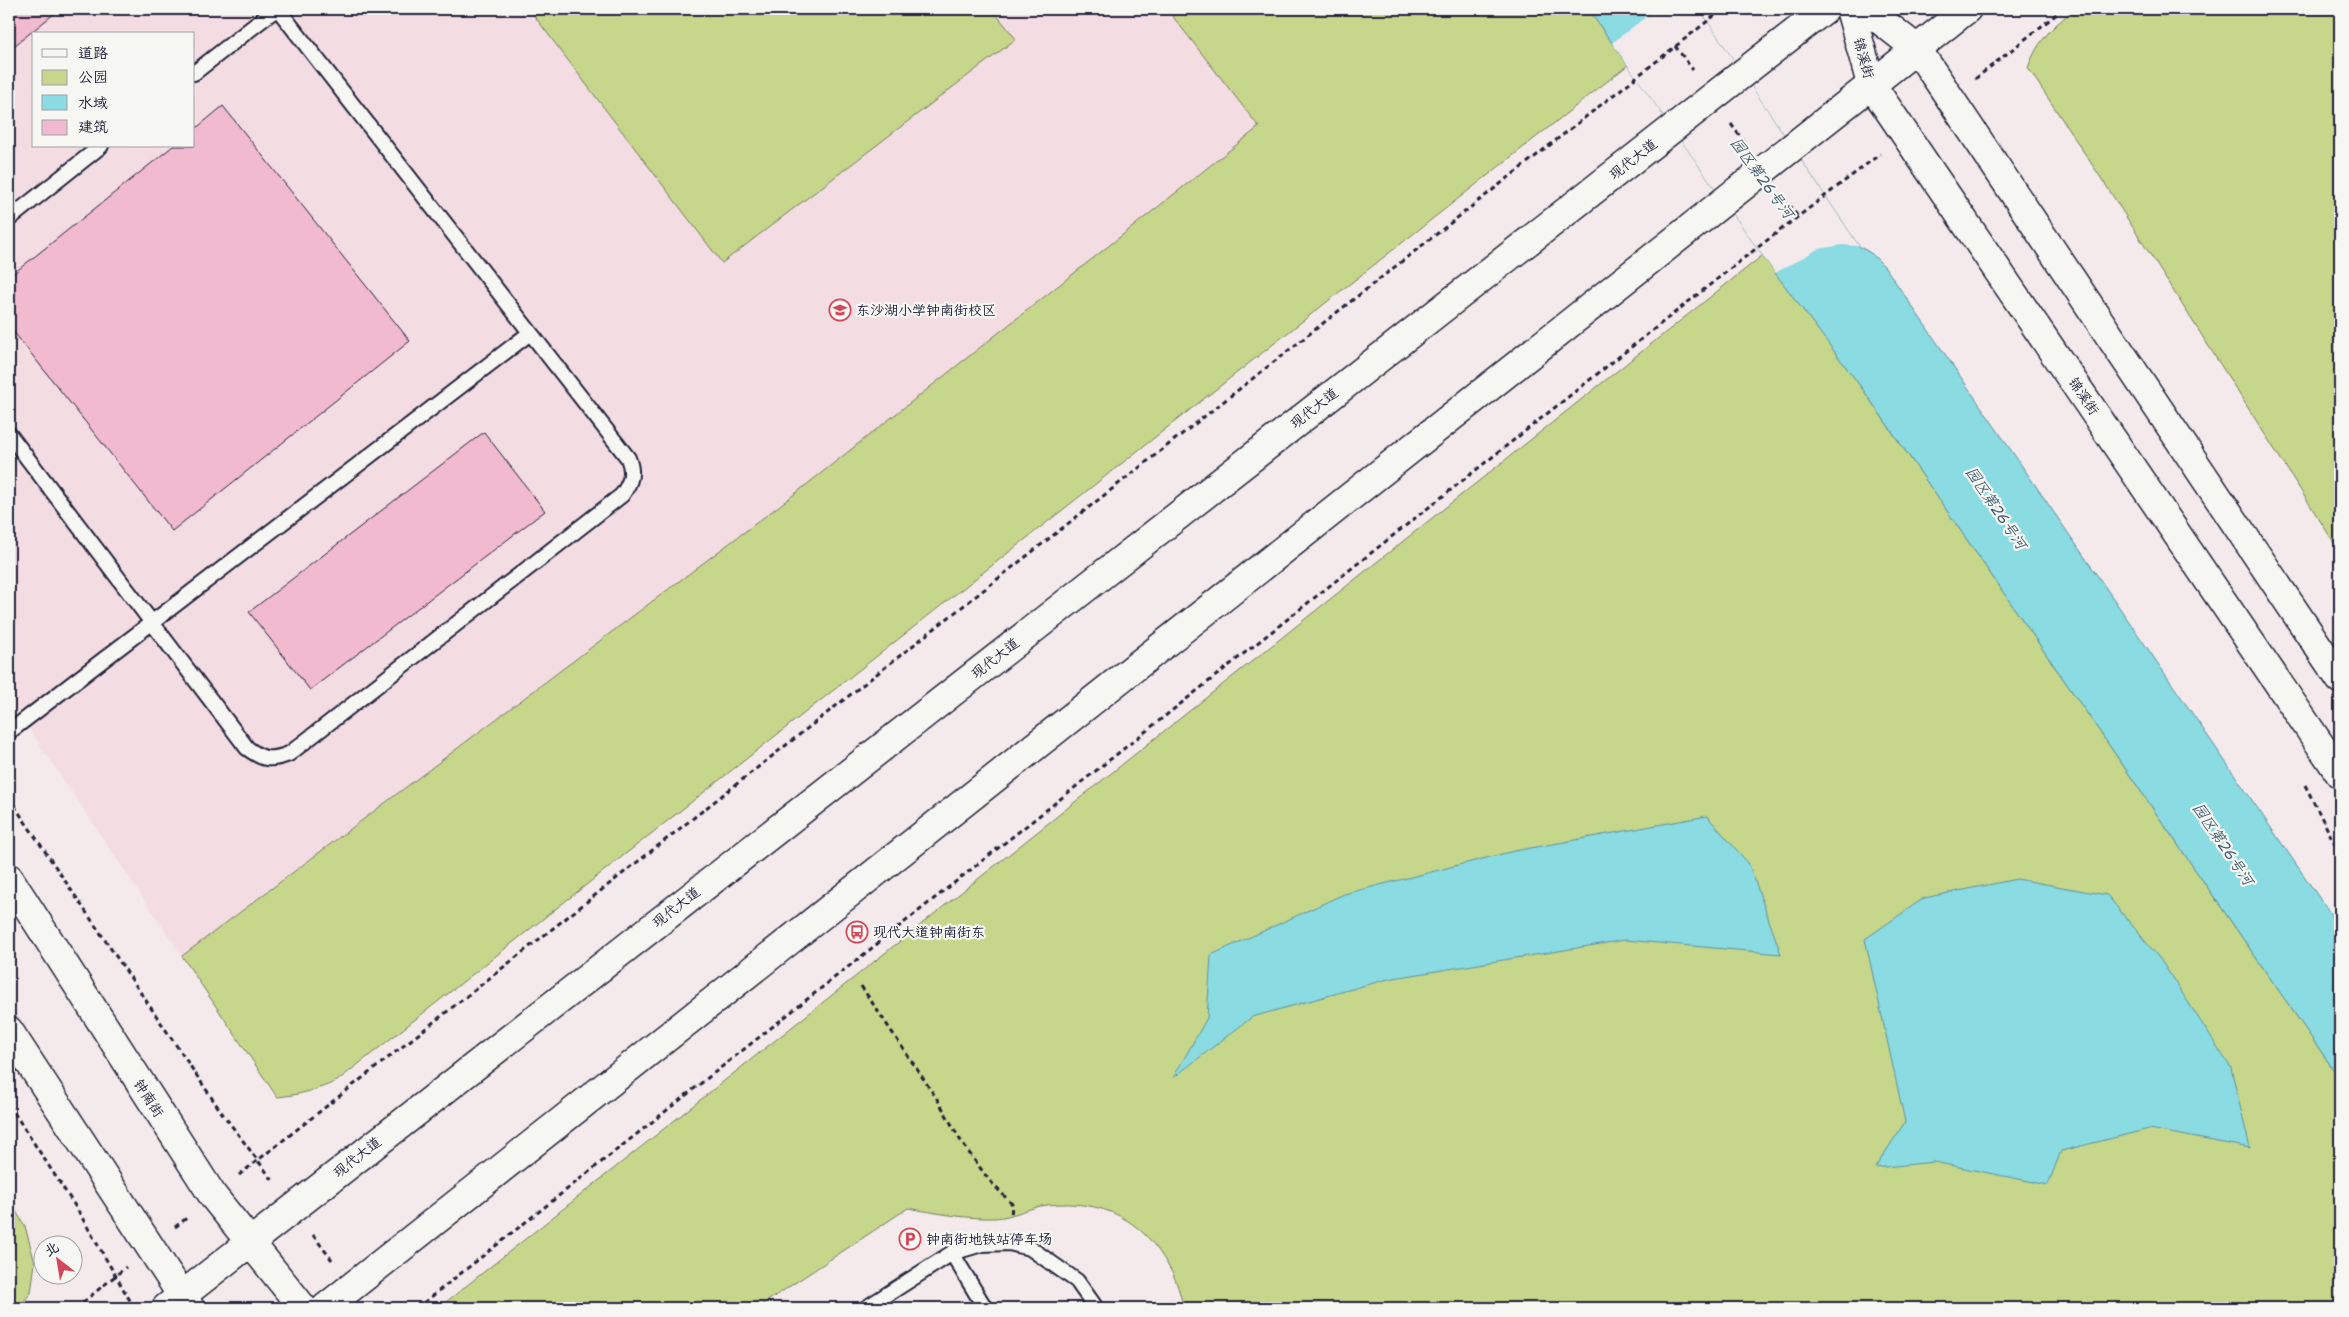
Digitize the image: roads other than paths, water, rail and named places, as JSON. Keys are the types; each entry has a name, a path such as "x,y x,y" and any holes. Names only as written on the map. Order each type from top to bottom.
{"main road":[{"name":"现代大道","path":"179,1304 292,1208 1825,9"},
{"name":"锦溪街","path":"1850,9 1871,84 2340,774"},
{"name":"锦溪街","path":"1866,9 1917,49 2340,679"},
{"path":"325,1308 1967,9"},
{"name":"钟南街","path":"9,878 213,1196 303,1308"},
{"path":"9,1031 98,1171 151,1247 179,1304"}],"lane":[{"path":"9,434 246,748 261,758 276,759 289,754 622,496 631,483 633,469 628,458 277,9 195,72"},
{"path":"9,219 98,148"},
{"path":"9,732 530,333"},
{"path":"866,1308 952,1253 982,1244 1009,1244 1030,1248 1078,1281 1096,1308"},
{"path":"952,1253 985,1308"}],"water":[{"name":"园区第26号河","path":"1588,9 1699,9 1859,246 1872,254 1885,267 2340,928 2340,1079 1864,391 1775,273"},
{"path":"1707,816 1749,864 1781,954 1625,940 1388,979 1252,1017 1173,1078 1207,1018 1211,955 1344,894 1514,851"},
{"path":"2017,879 2107,895 2160,959 2231,1068 2250,1148 2149,1129 2061,1151 2048,1185 1934,1162 1875,1168 1905,1122 1865,939 1924,898"}],"place":[{"name":"东沙湖小学钟南街校区","path":"840,310"},
{"name":"现代大道钟南街东","path":"857,932"},
{"name":"钟南街地铁站停车场","path":"910,1239"}]}
